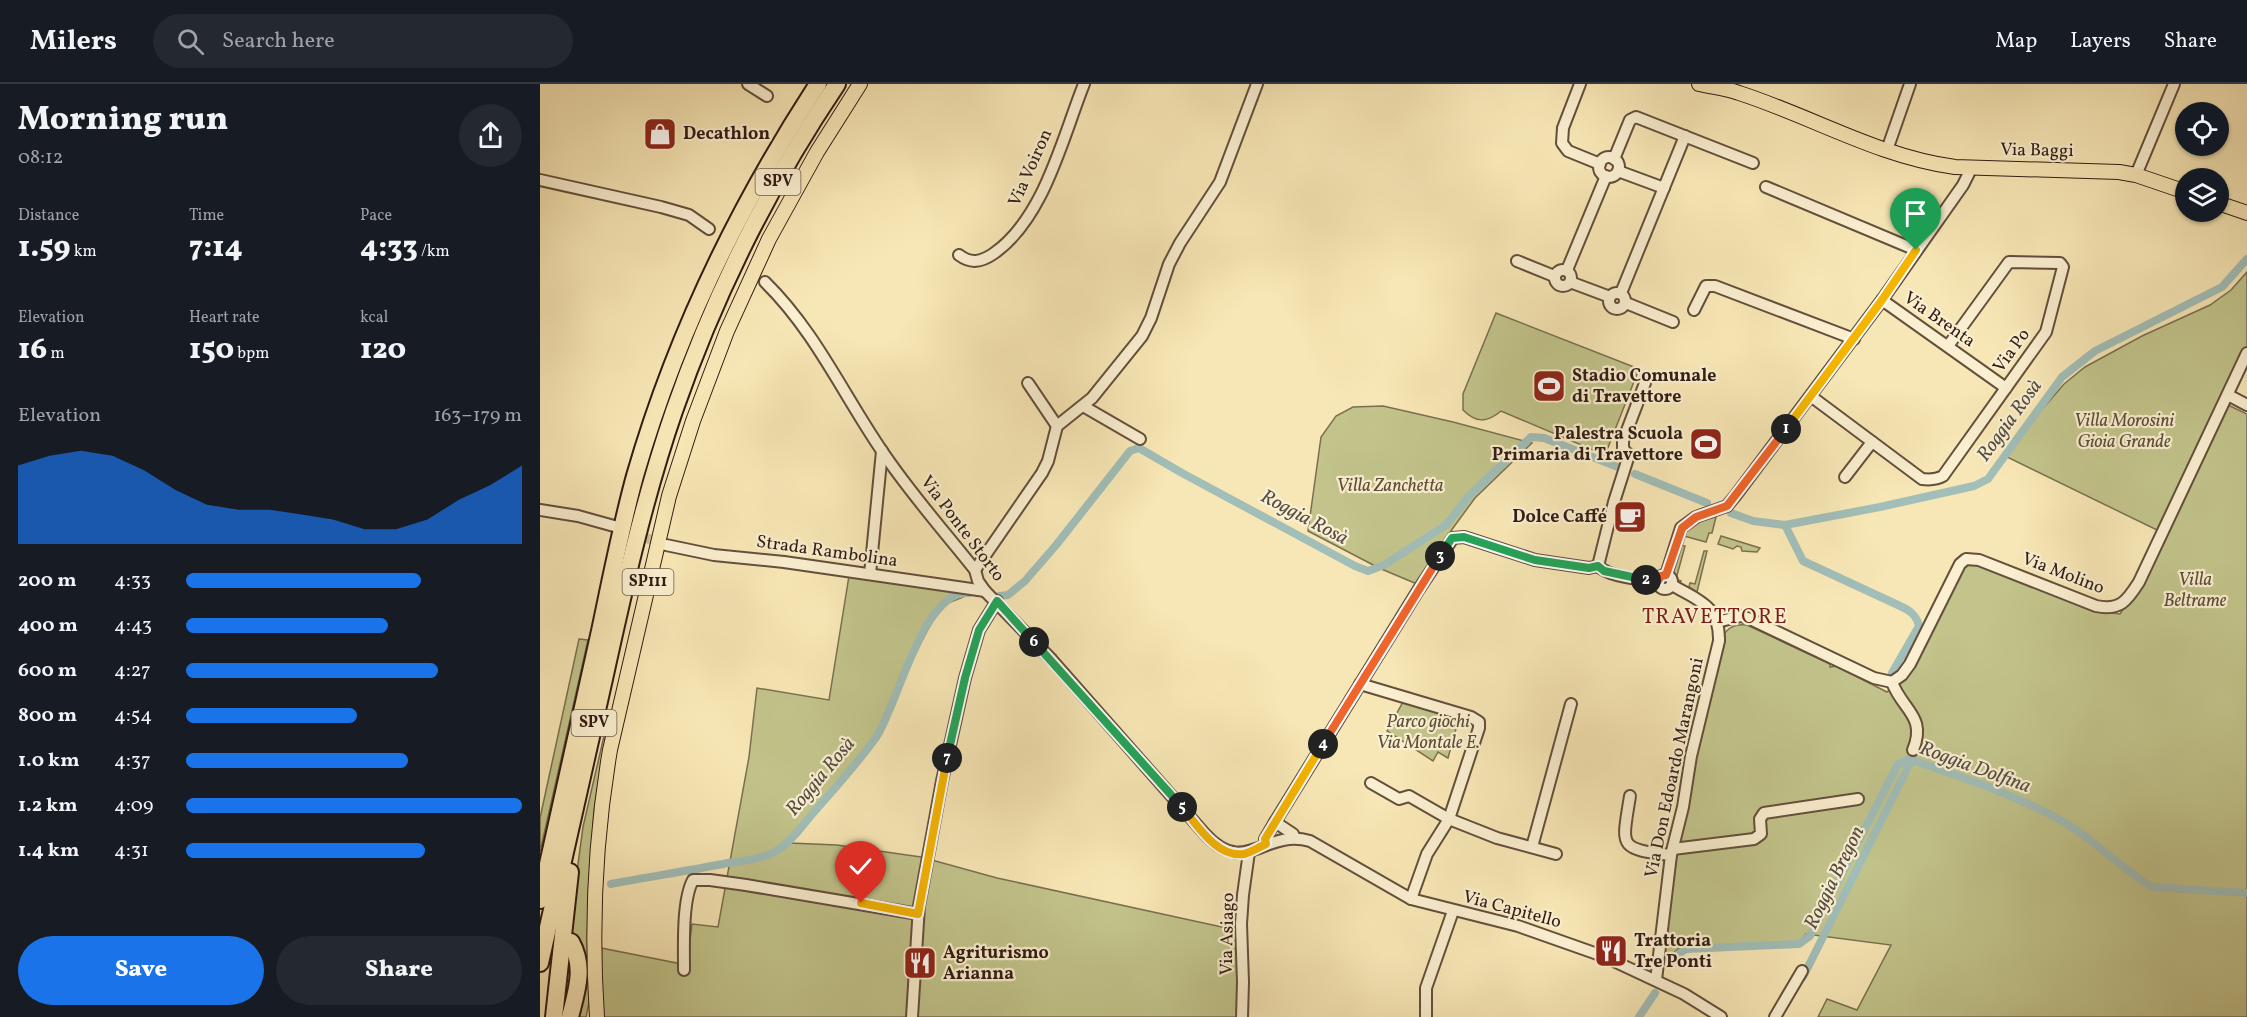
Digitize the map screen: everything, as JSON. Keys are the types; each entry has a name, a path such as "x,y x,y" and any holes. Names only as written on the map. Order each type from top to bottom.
{"highway":[{"name":"SPV","path":"540,900 619,542 635,475 652,425 687,330 722,253 771,159 818,84"},
{"name":"SPV","path":"540,963 623,592 651,484 686,379 725,284 775,186 837,84"},
{"path":"554,1017 566,905 577,832 644,529 651,484"},
{"path":"570,1017 580,969 578,957 571,942"}],"main road":[{"name":"SP111","path":"596,1017 596,870 604,785 610,750 669,496 693,421 727,332 769,239 817,152 860,84"},
{"name":"Via Baggi","path":"1699,84 1737,92 1887,150 1928,163 2136,175 2175,188"},
{"path":"2229,207 2247,213"}],"street":[{"path":"748,84 767,96"},
{"name":"Via Voiron","path":"959,255 967,261 982,261 1011,240 1024,223 1050,172 1084,84"},
{"path":"975,570 1042,473 1048,462 1057,426 1083,406 1142,336 1151,318 1169,264 1220,182 1257,84"},
{"path":"1575,84 1575,96"},
{"path":"1580,84 1563,129 1562,143 1568,152 1600,164"},
{"path":"1887,150 1910,84"},
{"path":"2136,175 2174,84"},
{"path":"1614,159 1633,117 1753,163"},
{"path":"1569,276 1610,297 1609,303 1615,309 1623,308 1623,298 1684,136"},
{"path":"1600,164 1606,158 1614,159 1618,162 1618,171"},
{"path":"1600,164 1601,172 1606,176 1612,176 1618,171"},
{"path":"1666,580 1682,528 1696,517 1727,506 1854,339 1963,185 1972,167"},
{"path":"1618,171 1664,188"},
{"path":"1517,261 1554,276 1556,282 1565,286 1606,176"},
{"path":"540,180 689,215 709,229"},
{"path":"1766,187 1916,250"},
{"name":"Via Po","path":"1812,397 1922,479 1938,479 1943,476 2046,332 2063,267 2060,263 2009,262 1948,346"},
{"name":"Via Ponte Storto","path":"765,282 785,302 805,328 839,379 882,452 975,570 978,581 985,591 1052,660 1211,841 1221,849 1235,853 1249,852"},
{"path":"1694,310 1706,286 1715,286 1854,339"},
{"path":"1623,298 1673,322"},
{"name":"Via Brenta","path":"1882,300 2006,388"},
{"name":"Via Molino","path":"1892,682 1902,675 1910,664 1960,564 1966,559 1979,560 2096,606 2106,608 2119,606 2124,602 2144,572 2247,353"},
{"path":"1028,383 1057,426"},
{"path":"1598,566 1614,502 1629,455 1623,449 1623,441 1646,383"},
{"path":"2228,395 2247,405"},
{"path":"1083,406 1140,439"},
{"path":"1845,477 1872,442"},
{"path":"870,574 882,452"},
{"path":"540,510 578,516 614,526"},
{"path":"1266,844 1265,839 1275,822 1452,538 1464,537 1553,563 1589,568 1598,566"},
{"name":"Strada Rambolina","path":"666,545 714,555 985,591"},
{"path":"1598,566 1604,571 1641,580 1666,580 1703,601 1717,621 1740,616 1748,618 1874,678 1892,682 1918,724 1917,740 1913,750"},
{"path":"912,1017 918,914 942,781 965,678 979,630 997,601"},
{"name":"Via Don Edoardo Marangoni","path":"1656,980 1672,852 1683,807 1691,756 1719,641 1717,621"},
{"path":"1360,684 1472,717 1479,722 1449,819 1427,854 1411,899"},
{"path":"1532,848 1571,704"},
{"path":"1371,783 1399,799 1409,796 1449,819 1497,838 1556,854"},
{"path":"1630,796 1625,839 1630,848 1642,852 1672,852 1754,839 1761,834 1760,819 1764,813 1858,799"},
{"name":"Via Capitello","path":"1275,822 1293,834 1294,838 1310,841 1411,899 1561,940 1656,980 1721,1017"},
{"path":"1249,852 1266,844 1294,838"},
{"name":"Via Asiago","path":"1242,1017 1242,895 1249,852"},
{"path":"684,970 684,926 693,880 746,885 918,914"},
{"path":"1426,1017 1426,988 1453,911"},
{"path":"1775,1017 1802,971"}],"green space":[{"name":"Villa Morosini Gioia Grande","path":"2247,272 2247,349 2159,531 2005,456 2064,384 2085,367 2142,336 2210,305 2231,290"},
{"name":"Stadio Comunale di Travettore","path":"1496,313 1639,369 1605,455 1501,411 1491,418 1482,420 1472,417 1463,410 1463,394"},
{"name":"Villa Beltrame","path":"2228,405 2247,414 2247,1017 1818,1017 1827,999 1857,1010 1891,945 1806,934 1800,942 1794,945 1678,949 1669,957 1660,951 1678,844 1718,645 1729,629 1736,625 1747,625 1830,664 1830,667 1836,666 1887,692 1893,687 1959,568 1971,562 2095,611 2120,614 2140,583"},
{"name":"Villa Zanchetta","path":"1383,406 1532,443 1475,498 1417,584 1379,568 1308,531 1321,437 1336,416 1353,407"},
{"path":"1716,517 1712,533 1709,533 1706,542 1684,536 1697,522"},
{"path":"1721,536 1760,548 1757,552 1742,551 1741,547 1737,546 1733,549 1718,544"},
{"path":"1681,545 1685,546 1676,579 1681,581 1678,584 1673,574"},
{"path":"1704,551 1707,551 1697,592 1689,587 1690,583 1695,584"},
{"path":"849,576 959,588 963,597 948,603 934,618 913,658 880,735 871,749 790,843 837,845 921,857 997,878 1231,929 1246,929 1248,1017 601,1017 601,948 687,965 692,924 718,927 749,757 757,688 829,700"},
{"path":"579,639 588,640 540,852 540,818"},
{"name":"Parco giochi Via Montale E.","path":"1403,702 1459,718 1448,758 1438,752 1433,761 1387,731"},
{"path":"604,736 606,736 594,811 590,874 590,998 586,1017 573,1017 569,931 583,827"}],"waterway":[{"name":"Roggia Rosà","path":"1731,513 1753,521 1785,525 1974,486 1988,479 2062,377 2095,351 2222,287 2247,259"},
{"name":"Roggia Rosà","path":"999,596 1008,595 1025,581 1130,451 1139,448 1368,571 1384,565 1446,525 1469,496 1531,437 1544,438 1618,467"},
{"name":"Roggia Rosà","path":"1635,474 1707,503"},
{"name":"Roggia Bregon","path":"1785,525 1803,561 1902,607 1914,615 1919,626 1892,673"},
{"name":"Roggia Rosà","path":"611,884 757,858 770,854 787,843 875,739 924,630 938,610 952,597 969,593"},
{"name":"Roggia Bregon","path":"1803,977 1913,757"},
{"name":"Roggia Dolfina","path":"1671,959 1686,949 1799,944 1810,936 1898,764 1909,759 1987,787 2044,811 2074,828 2152,887 2247,893"},
{"name":"Roggia Dolfina","path":"1639,1017 1655,993"}],"tunnel":[{"path":"616,527 663,544"}],"place":[{"name":"Decathlon","path":"660,134"},
{"name":"Stadio Comunale di Travettore","path":"1549,386"},
{"name":"Palestra Scuola Primaria di Travettore","path":"1706,444"},
{"name":"Dolce Caffé","path":"1630,517"},
{"name":"Trattoria Tre Ponti","path":"1611,951"},
{"name":"Agriturismo Arianna","path":"920,963"}],"district":[{"name":"TRAVETTORE","path":"1715,617"}],"route":[{"path":"861,903 918,914 942,781 965,678 979,630 997,601 1211,841 1221,849 1243,854 1249,852 1266,844 1265,839 1275,822 1452,538 1464,537 1535,560 1589,568 1598,566 1604,571 1641,580 1658,581 1661,576 1666,575 1672,562 1682,528 1696,517 1727,506 1759,462 1812,397 1916,250"}]}
